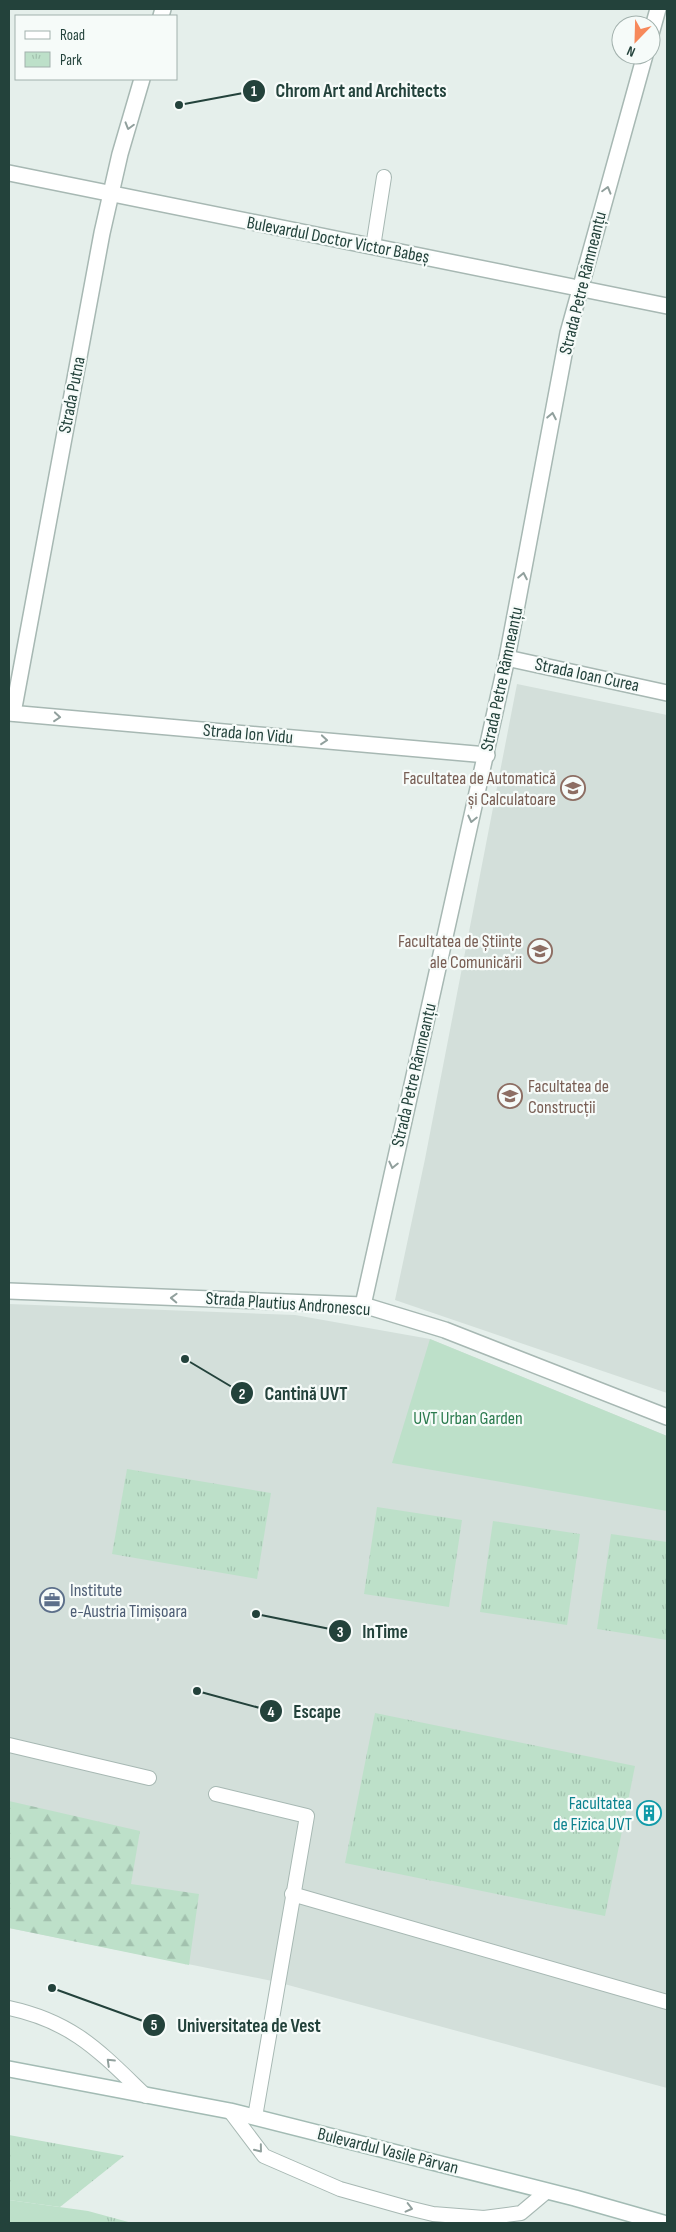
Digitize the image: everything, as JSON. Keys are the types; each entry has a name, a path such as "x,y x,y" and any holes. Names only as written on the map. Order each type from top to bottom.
{"street":[{"name":"Strada Petre Râmneanțu","path":"363,1305 507,658 568,333 642,65"},
{"name":"Strada Putna","path":"11,713 111,194 142,80"},
{"name":"Bulevardul Doctor Victor Babeș","path":"9,172 667,306"},
{"name":"Strada Ioan Curea","path":"507,658 667,693"},
{"name":"Strada Ion Vidu","path":"11,713 486,755"},
{"name":"Strada Plautius Andronescu","path":"9,1291 363,1305 445,1330 667,1417"},
{"name":"Bulevardul Vasile Pârvan","path":"9,2069 230,2111 663,2223"}],"lane":[{"path":"373,247 384,177"},
{"path":"9,1745 149,1778"},
{"path":"216,1794 307,1816 292,1894 255,2117"},
{"path":"292,1894 667,2002"},
{"path":"9,2008 36,2014 73,2032 93,2045 146,2096"},
{"path":"230,2111 264,2156 340,2189 404,2207 433,2214 484,2218 521,2213 546,2192"}],"shaded area":[{"path":"517,684 667,715 667,1393 395,1300 425,1159"},
{"path":"9,1304 295,1315 430,1339 667,1436 667,2088 277,1982 9,1928"}],"green space":[{"name":"UVT Urban Garden","path":"430,1339 667,1436 667,1511 392,1463"},
{"path":"127,1469 271,1493 257,1579 112,1554"},
{"path":"377,1507 462,1520 449,1607 364,1594"},
{"path":"493,1521 580,1534 567,1625 480,1612"},
{"path":"611,1534 667,1542 667,1640 597,1629"},
{"path":"375,1713 635,1766 605,1916 345,1863"},
{"path":"9,1801 140,1831 131,1884 199,1894 189,1965 9,1928"},
{"path":"9,2135 124,2156 60,2207 9,2200"},
{"path":"9,2200 88,2211 88,2223 9,2223"},
{"path":"88,2211 132,2223 88,2223"}],"place":[{"name":"Chrom Art and Architects","path":"179,105"},
{"name":"Facultatea de Automatică și Calculatoare","path":"573,788"},
{"name":"Facultatea de Științe ale Comunicării","path":"540,951"},
{"name":"Facultatea de Construcții","path":"510,1096"},
{"name":"Cantină UVT","path":"185,1359"},
{"name":"Institute e-Austria Timișoara","path":"52,1600"},
{"name":"InTime","path":"256,1614"},
{"name":"Escape","path":"197,1691"},
{"name":"Facultatea de Fizica UVT","path":"649,1813"},
{"name":"Universitatea de Vest","path":"52,1988"}]}
